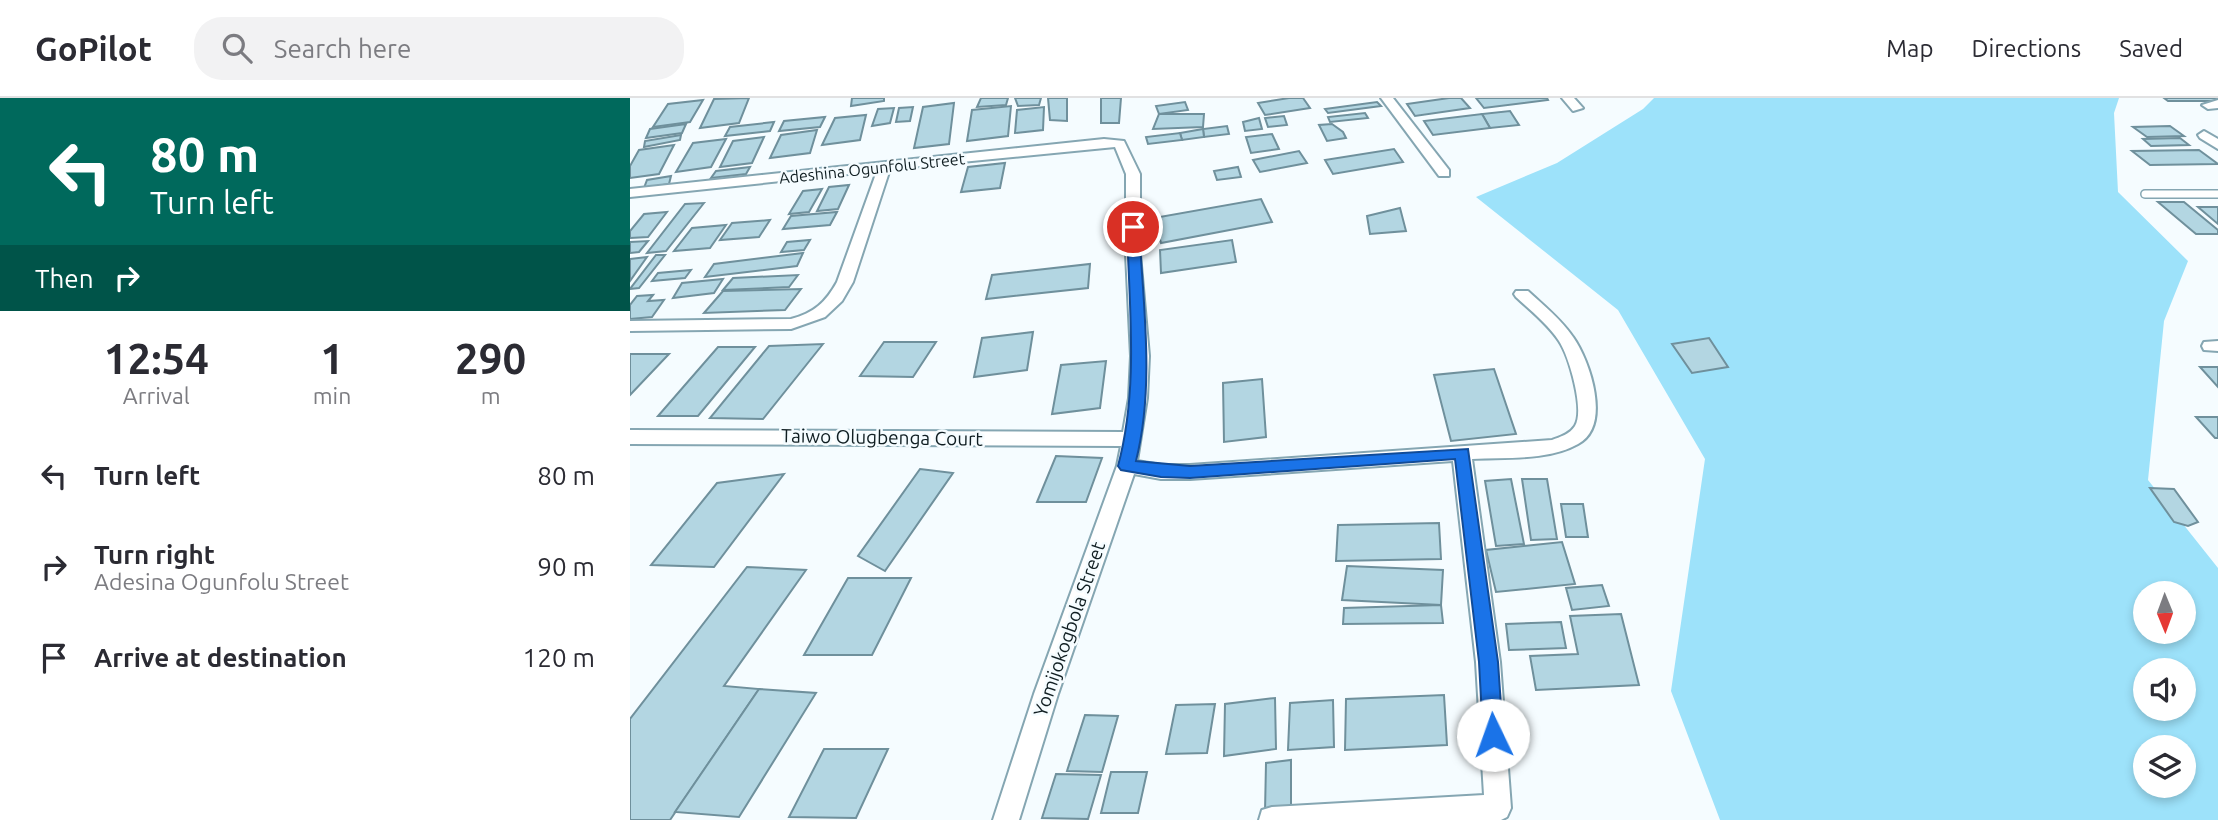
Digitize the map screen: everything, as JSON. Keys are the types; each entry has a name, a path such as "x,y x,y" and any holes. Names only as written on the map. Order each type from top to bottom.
{"street":[{"path":"1387,98 1444,173"},
{"path":"1568,98 1577,108"},
{"path":"2204,135 2218,145"},
{"name":"Adeshina Ogunfolu Street","path":"630,193 1114,142"},
{"name":"Yomijokogbola Street","path":"1006,820 1133,439 1140,356 1133,254 1133,173 1120,145 1114,142"},
{"path":"630,326 792,324 808,319 828,307 848,277 885,166"},
{"path":"1126,466 1190,472 1555,447 1579,434 1588,419 1582,370 1571,344 1554,323 1522,294"},
{"name":"Taiwo Olugbenga Court","path":"630,437 1133,439"},
{"path":"1272,820 1497,808 1489,662 1462,453"}],"lane":[{"path":"2146,194 2218,194"}],"shaded area":[{"path":"1654,98 2119,98 2114,113 2118,192 2188,261 2164,321 2148,480 2218,568 2218,820 1720,820 1671,691 1705,459 1618,310 1476,197 1557,163 1643,109"}],"building":[{"path":"749,98 739,123 700,128 714,99"},
{"path":"852,98 884,98 884,101 851,106"},
{"path":"981,98 1008,98 1006,105 977,107"},
{"path":"1015,98 1041,98 1039,105 1018,106"},
{"path":"1048,98 1067,98 1067,121 1050,120"},
{"path":"1101,98 1121,98 1119,123 1101,123"},
{"path":"1303,98 1310,108 1265,115 1258,103"},
{"path":"1461,98 1470,108 1415,116 1407,104"},
{"path":"1476,98 1547,98 1548,100 1484,108"},
{"path":"2164,98 2215,98 2218,101 2168,101"},
{"path":"703,100 690,122 653,127 668,104"},
{"path":"1185,102 1188,110 1159,114 1156,106"},
{"path":"1377,102 1381,106 1328,113 1325,109"},
{"path":"954,103 949,144 914,148 923,107"},
{"path":"1011,106 1008,136 967,141 972,110"},
{"path":"913,107 910,121 896,122 899,108"},
{"path":"1044,107 1043,130 1015,133 1017,110"},
{"path":"894,108 890,123 872,126 878,109"},
{"path":"1510,111 1519,125 1490,128 1482,114"},
{"path":"1365,113 1368,118 1330,122 1328,117"},
{"path":"1159,114 1204,114 1203,127 1153,129"},
{"path":"1482,114 1490,128 1433,135 1424,121"},
{"path":"866,115 860,140 822,145 835,118"},
{"path":"1284,116 1287,125 1268,127 1265,118"},
{"path":"825,117 820,127 779,131 784,121"},
{"path":"1259,118 1262,129 1245,131 1243,122"},
{"path":"774,122 770,131 725,136 730,127"},
{"path":"686,124 682,133 646,138 650,129"},
{"path":"1332,124 1343,132 1346,138 1327,141 1319,125"},
{"path":"1227,126 1229,134 1204,137 1203,129"},
{"path":"2170,126 2184,136 2147,137 2133,127"},
{"path":"1203,129 1204,137 1182,140 1180,133"},
{"path":"817,130 810,153 770,158 781,135"},
{"path":"1180,133 1182,140 1148,144 1146,137"},
{"path":"1272,134 1279,149 1251,153 1246,137"},
{"path":"681,135 680,140 644,147 645,141"},
{"path":"764,137 752,163 720,167 733,141"},
{"path":"2180,138 2189,145 2151,146 2143,139"},
{"path":"726,139 711,167 676,172 693,143"},
{"path":"674,145 659,174 630,178 630,166 639,150"},
{"path":"1394,149 1403,162 1333,174 1325,160"},
{"path":"2199,150 2218,164 2150,165 2132,151"},
{"path":"1299,151 1307,163 1260,172 1253,160"},
{"path":"1005,163 1000,188 961,192 968,167"},
{"path":"750,167 746,174 711,178 716,171"},
{"path":"1238,167 1241,177 1217,180 1214,171"},
{"path":"671,176 669,184 644,188 647,180"},
{"path":"849,185 838,209 817,211 829,187"},
{"path":"822,189 809,212 789,214 803,191"},
{"path":"1261,199 1272,222 1161,243 1154,218"},
{"path":"2158,202 2184,202 2218,230 2218,234 2196,234"},
{"path":"704,203 666,251 647,253 685,204"},
{"path":"2198,207 2218,207 2218,224"},
{"path":"1400,208 1406,231 1370,234 1367,216"},
{"path":"667,212 648,237 630,238 630,231 644,214"},
{"path":"837,212 830,225 783,229 791,216"},
{"path":"770,220 759,237 720,240 732,223"},
{"path":"726,225 710,248 674,251 692,228"},
{"path":"810,240 804,250 781,252 787,242"},
{"path":"1232,240 1236,262 1161,273 1160,250"},
{"path":"648,241 639,252 630,253 630,242"},
{"path":"803,253 797,266 705,277 714,264"},
{"path":"656,255 665,255 639,288 630,289"},
{"path":"647,257 630,281 630,259"},
{"path":"1090,264 1088,288 986,299 992,275"},
{"path":"691,270 685,278 652,281 658,273"},
{"path":"798,275 789,287 723,290 733,278"},
{"path":"723,279 714,293 673,298 682,283"},
{"path":"801,289 785,310 704,313 723,291"},
{"path":"653,295 648,301 664,300 652,317 630,319 630,305 637,296"},
{"path":"1033,332 1027,370 974,377 982,338"},
{"path":"1709,338 1728,367 1692,373 1672,344"},
{"path":"884,342 936,342 913,377 860,376"},
{"path":"823,344 763,419 710,418 769,346"},
{"path":"718,347 755,347 698,416 658,416"},
{"path":"630,354 669,354 630,395"},
{"path":"1106,361 1100,408 1052,414 1061,365"},
{"path":"2200,367 2218,367 2218,387"},
{"path":"1494,369 1516,434 1451,441 1434,375"},
{"path":"1262,379 1266,437 1224,442 1223,383"},
{"path":"2196,417 2218,417 2218,438 2215,438"},
{"path":"1056,456 1102,458 1086,502 1037,502"},
{"path":"920,469 953,473 885,571 858,556"},
{"path":"784,474 714,567 651,565 717,483"},
{"path":"1511,479 1524,544 1496,546 1485,481"},
{"path":"1522,479 1547,479 1557,539 1531,540"},
{"path":"2150,488 2174,489 2198,522 2188,526 2174,522"},
{"path":"1561,504 1583,504 1588,537 1566,537"},
{"path":"1439,523 1441,559 1336,561 1338,525"},
{"path":"1562,542 1575,584 1496,592 1486,550"},
{"path":"1347,566 1443,570 1441,605 1342,600"},
{"path":"747,567 806,570 724,686 759,689 670,820 630,820 630,719"},
{"path":"848,578 911,578 872,655 804,655"},
{"path":"1602,585 1609,606 1572,610 1566,588"},
{"path":"1441,605 1443,623 1343,624 1344,608"},
{"path":"1621,614 1639,685 1536,690 1530,656 1578,654 1570,616"},
{"path":"1561,622 1566,648 1509,650 1506,624"},
{"path":"759,689 816,693 739,817 675,812"},
{"path":"1444,695 1447,745 1345,750 1346,699"},
{"path":"1275,698 1276,749 1224,756 1225,704"},
{"path":"1333,700 1334,747 1288,750 1290,703"},
{"path":"1215,704 1207,753 1166,754 1176,705"},
{"path":"1085,715 1118,716 1102,772 1067,771"},
{"path":"824,749 888,749 856,818 789,817"},
{"path":"1291,760 1291,809 1265,812 1266,763"},
{"path":"1111,772 1147,772 1138,813 1101,813"},
{"path":"1056,774 1101,775 1088,819 1042,818"}],"route":[{"path":"1133,227 1140,356 1133,439 1126,466 1190,472 1462,453 1489,662 1493,735"}]}
